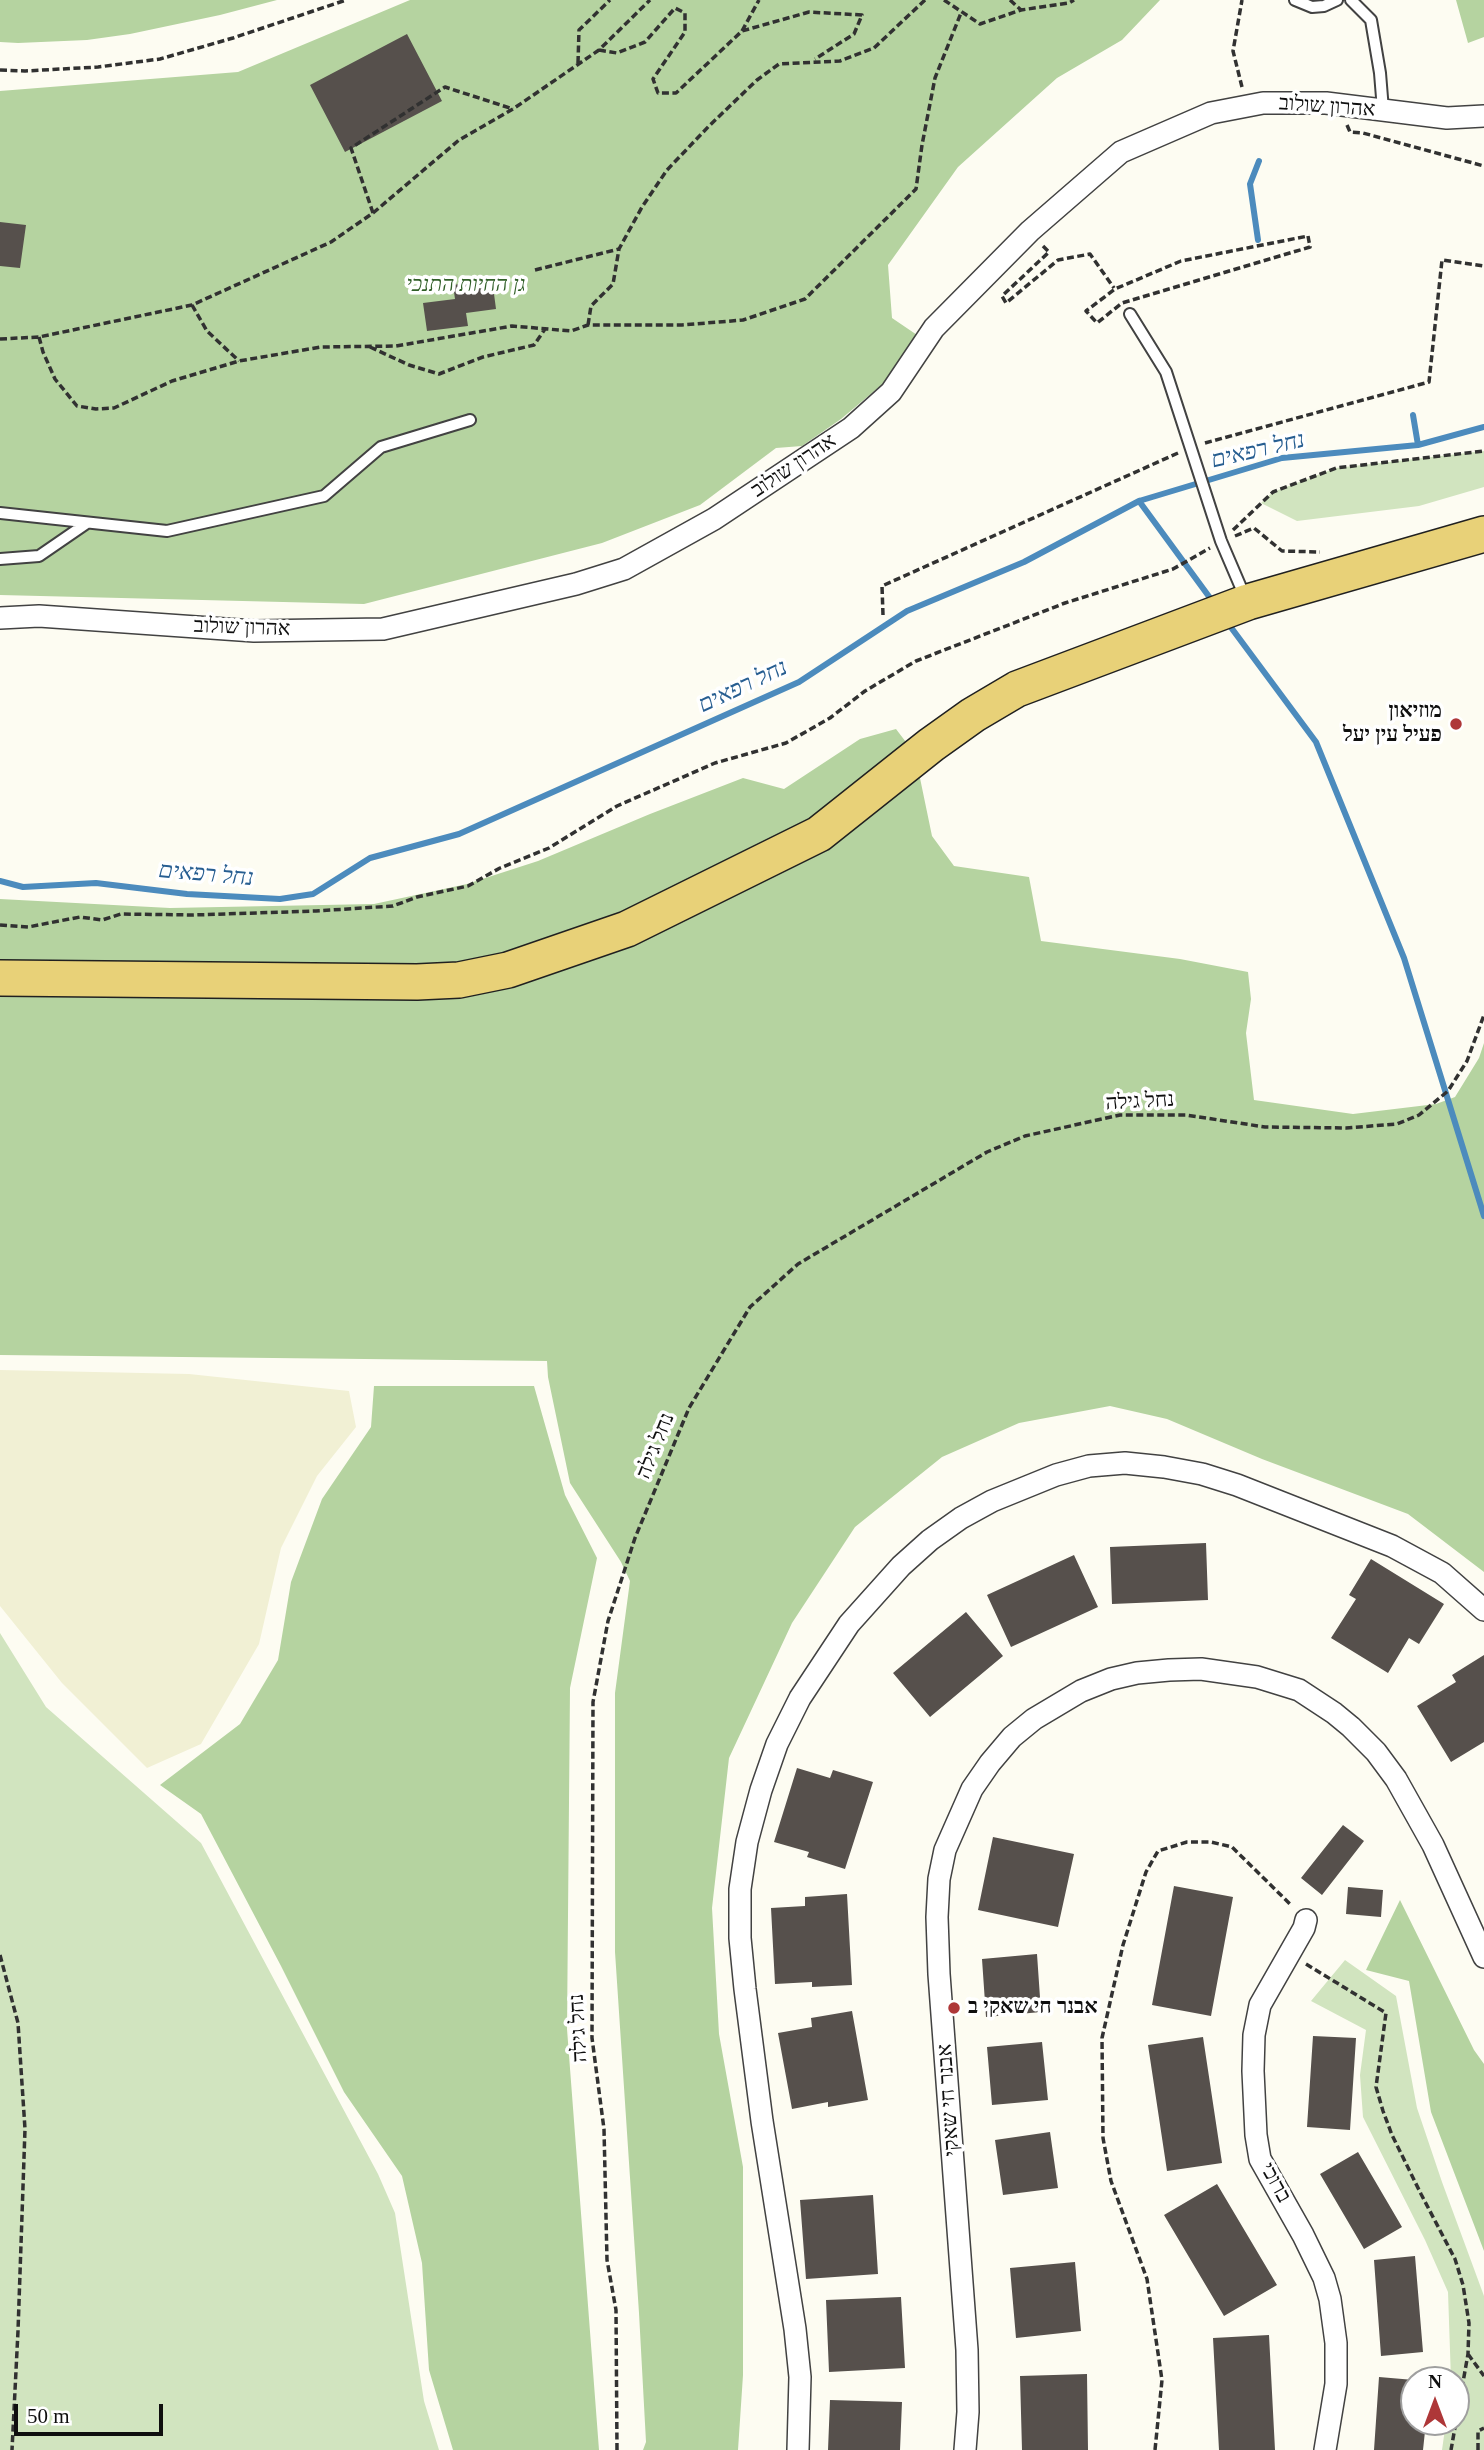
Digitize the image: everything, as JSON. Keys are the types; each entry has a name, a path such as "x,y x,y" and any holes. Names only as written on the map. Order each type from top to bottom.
{"main road":[{"path":"0,978 416,982 459,980 508,970 627,929 819,834 931,745 973,715 1017,690 1230,609 1484,534"}],"street":[{"name":"אהרון שולוב","path":"0,618 39,616 254,631 383,628 576,584 624,569 714,519 851,428 891,392 934,328 1030,231 1121,152 1211,113 1263,103 1326,103 1447,118 1484,116"},
{"path":"798,2450 800,2377 745,1989 740,1938 740,1889 747,1842 778,1744 800,1698 849,1624 901,1566 930,1540 971,1513 1025,1485 1089,1466 1125,1463 1202,1474 1237,1485 1392,1546 1442,1573 1484,1610"},
{"name":"אבנר חי שאקי","path":"965,2450 968,2412 967,2350 939,1974 939,1880 945,1850 972,1789 1012,1737 1034,1718 1081,1691 1111,1679 1137,1674 1169,1670 1220,1671 1257,1677 1299,1690 1335,1713 1351,1727 1376,1752 1396,1779 1433,1845 1484,1957"},
{"name":"ברוכי","path":"1306,1920 1260,2005 1254,2035 1253,2071 1260,2159 1308,2245 1324,2278 1330,2300 1336,2343 1336,2384 1325,2450"}],"lane":[{"path":"1295,0 1312,7 1324,6 1337,0"},
{"path":"1351,0 1371,20 1383,110"},
{"path":"1130,314 1166,372 1221,541 1230,609"},
{"path":"0,513 167,531 324,496 381,447 470,420"},
{"path":"0,559 39,556 87,523"}],"path":[{"path":"0,70 86,68 160,60 346,0"},
{"path":"579,64 579,30 610,0"},
{"path":"0,339 39,337 192,305 331,242 373,213 459,140 513,109 598,50 650,0"},
{"path":"598,50 617,52 645,42 675,8 685,13 685,32 653,79 658,93 676,93 742,31 759,0"},
{"path":"587,325 591,306 613,284 619,249 642,206 667,170 709,126 757,80 779,64 840,61 874,48 925,0"},
{"path":"944,0 979,24 1021,10 1069,3 1073,0"},
{"path":"1010,0 1021,10"},
{"path":"1242,0 1233,51 1246,106"},
{"path":"742,31 809,12 862,15 854,34 813,61"},
{"path":"39,337 55,379 78,406 96,409 114,408 172,381 239,361 321,347 397,346 512,326 571,331 587,325 682,325 743,320 805,299 916,189 935,78 961,13"},
{"path":"373,213 351,148 445,87 513,109"},
{"path":"1343,106 1350,132 1363,133 1484,166"},
{"path":"1030,231 1049,252 1002,296 1006,303 1058,260 1090,254 1115,289"},
{"path":"1308,236 1310,247 1122,303 1097,323 1086,311 1115,289 1181,261 1308,236"},
{"path":"535,270 619,249"},
{"path":"883,615 882,586 1191,447 1429,382 1442,260 1484,266"},
{"path":"192,305 207,331 239,361"},
{"path":"368,347 409,365 439,374 483,357 534,345 545,329"},
{"path":"1221,541 1272,492 1336,468 1484,451"},
{"path":"0,925 28,927 80,917 102,920 136,913 193,915 393,906 416,897 468,886 500,868 549,848 617,806 715,763 786,743 830,718 865,691 916,661 1065,603 1173,569 1221,541 1254,528 1282,551 1322,552"},
{"name":"נחל גילה","path":"617,2450 616,2310 607,2260 604,2129 592,2038 593,1702 608,1621 635,1538 689,1408 716,1363 750,1307 798,1264 987,1152 1025,1136 1120,1115 1186,1115 1265,1127 1346,1128 1397,1124 1419,1115 1448,1091 1467,1061 1484,1015"},
{"path":"1155,2450 1162,2380 1147,2279 1111,2180 1103,2138 1102,2038 1123,1945 1146,1872 1158,1851 1187,1842 1211,1842 1232,1847 1306,1920"},
{"path":"1290,1953 1386,2013 1376,2087 1392,2135 1455,2259 1463,2285 1469,2323 1468,2354 1451,2450"},
{"path":"0,1955 18,2023 24,2129 12,2450"},
{"path":"1468,2354 1484,2376"},
{"path":"1478,2450 1478,2431 1484,2428"}],"green space":[{"path":"0,0 277,0 130,34 87,40 18,43 0,42"},
{"name":"גן החיות התנכי","path":"410,0 1160,0 1122,40 1057,78 958,167 888,265 892,318 920,337 885,382 841,419 802,446 776,448 700,505 602,543 364,604 0,595 0,91 238,72"},
{"path":"1456,0 1484,0 1484,37 1468,43"},
{"path":"1484,451 1484,487 1419,506 1297,521 1261,503 1273,492 1336,468"},
{"path":"896,729 915,754 932,836 954,866 1029,877 1041,941 1180,959 1248,972 1251,999 1246,1033 1254,1100 1353,1114 1436,1104 1455,1097 1479,1058 1484,1043 1484,1572 1408,1514 1262,1459 1167,1419 1110,1406 1019,1423 942,1457 855,1527 792,1623 729,1758 712,1908 719,2034 743,2167 743,2375 738,2450 643,2450 646,2442 639,2313 615,1952 615,1693 630,1581 621,1562 570,1483 547,1361 0,1355 0,899 170,908 374,904 467,884 538,861 743,778 784,789 860,739"},
{"path":"0,1370 189,1374 349,1391 356,1427 317,1476 281,1548 259,1644 201,1744 147,1768 62,1683 0,1606"},
{"path":"374,1386 534,1386 565,1495 597,1558 570,1688 567,2029 599,2450 453,2450 429,2370 422,2263 402,2176 344,2092 201,1814 160,1785 240,1724 278,1660 291,1582 322,1499 371,1427"},
{"path":"0,1633 46,1707 201,1843 378,2174 395,2213 424,2401 439,2450 0,2450"},
{"path":"1400,1900 1474,2050 1484,2064 1484,2251 1431,2112 1409,1981 1366,1970"},
{"path":"1345,1960 1396,1996 1417,2108 1484,2296 1484,2450 1442,2450 1444,2436 1470,2436 1470,2366 1451,2366 1448,2292 1363,2117 1360,2075 1366,2030 1311,2001"}],"building":[{"path":"407,34 442,101 345,152 310,85"},
{"path":"0,222 26,225 20,268 0,266"},
{"path":"492,279 496,309 466,313 468,326 427,331 423,303 455,299 453,285"},
{"path":"1206,1543 1208,1600 1112,1604 1110,1547"},
{"path":"1074,1555 1098,1607 1011,1647 987,1595"},
{"path":"1371,1559 1444,1604 1419,1644 1409,1638 1388,1673 1331,1638 1356,1599 1349,1595"},
{"path":"966,1612 1003,1656 930,1717 893,1673"},
{"path":"1484,1655 1484,1742 1451,1762 1417,1706 1456,1682 1452,1675"},
{"path":"797,1768 830,1778 833,1770 873,1782 845,1869 807,1857 809,1852 774,1842"},
{"path":"1343,1825 1364,1841 1322,1895 1301,1878"},
{"path":"993,1837 1074,1854 1058,1927 978,1910"},
{"path":"1174,1886 1233,1897 1211,2016 1152,2005"},
{"path":"1348,1887 1383,1890 1381,1917 1346,1914"},
{"path":"847,1894 852,1985 812,1987 812,1982 775,1984 771,1908 805,1906 805,1897"},
{"path":"1037,1954 1041,2012 986,2017 982,1959"},
{"path":"852,2011 868,2100 828,2107 828,2102 792,2109 778,2033 812,2027 811,2018"},
{"path":"1313,2036 1356,2038 1350,2130 1307,2127"},
{"path":"1203,2037 1222,2163 1167,2171 1148,2045"},
{"path":"1042,2042 1048,2100 992,2105 987,2047"},
{"path":"1050,2132 1058,2188 1003,2195 995,2140"},
{"path":"1358,2152 1402,2227 1364,2249 1320,2174"},
{"path":"1217,2184 1277,2285 1224,2316 1164,2215"},
{"path":"873,2195 878,2274 806,2279 800,2200"},
{"path":"1415,2256 1423,2352 1381,2356 1374,2260"},
{"path":"1075,2262 1081,2331 1016,2338 1010,2268"},
{"path":"901,2297 905,2368 829,2372 826,2300"},
{"path":"1269,2335 1275,2450 1219,2450 1213,2338"},
{"path":"1087,2374 1088,2450 1022,2450 1020,2376"},
{"path":"1379,2377 1400,2379 1400,2436 1424,2436 1423,2450 1374,2450"},
{"path":"830,2400 902,2402 900,2450 828,2450"}],"waterway":[{"path":"1258,240 1250,184 1259,161"},
{"path":"1413,415 1418,445"},
{"name":"נחל רפאים","path":"0,881 23,887 96,883 187,894 280,899 313,894 370,858 459,834 799,682 907,611 1024,562 1139,501 1282,458 1418,445 1484,427"},
{"path":"1139,501 1213,602"},
{"path":"1227,622 1316,742 1404,958 1484,1216"}],"place":[{"name":"מוזיאון פעיל עין יעל","path":"1456,724"},
{"name":"אבנר חי שאקי ב","path":"954,2008"}]}
